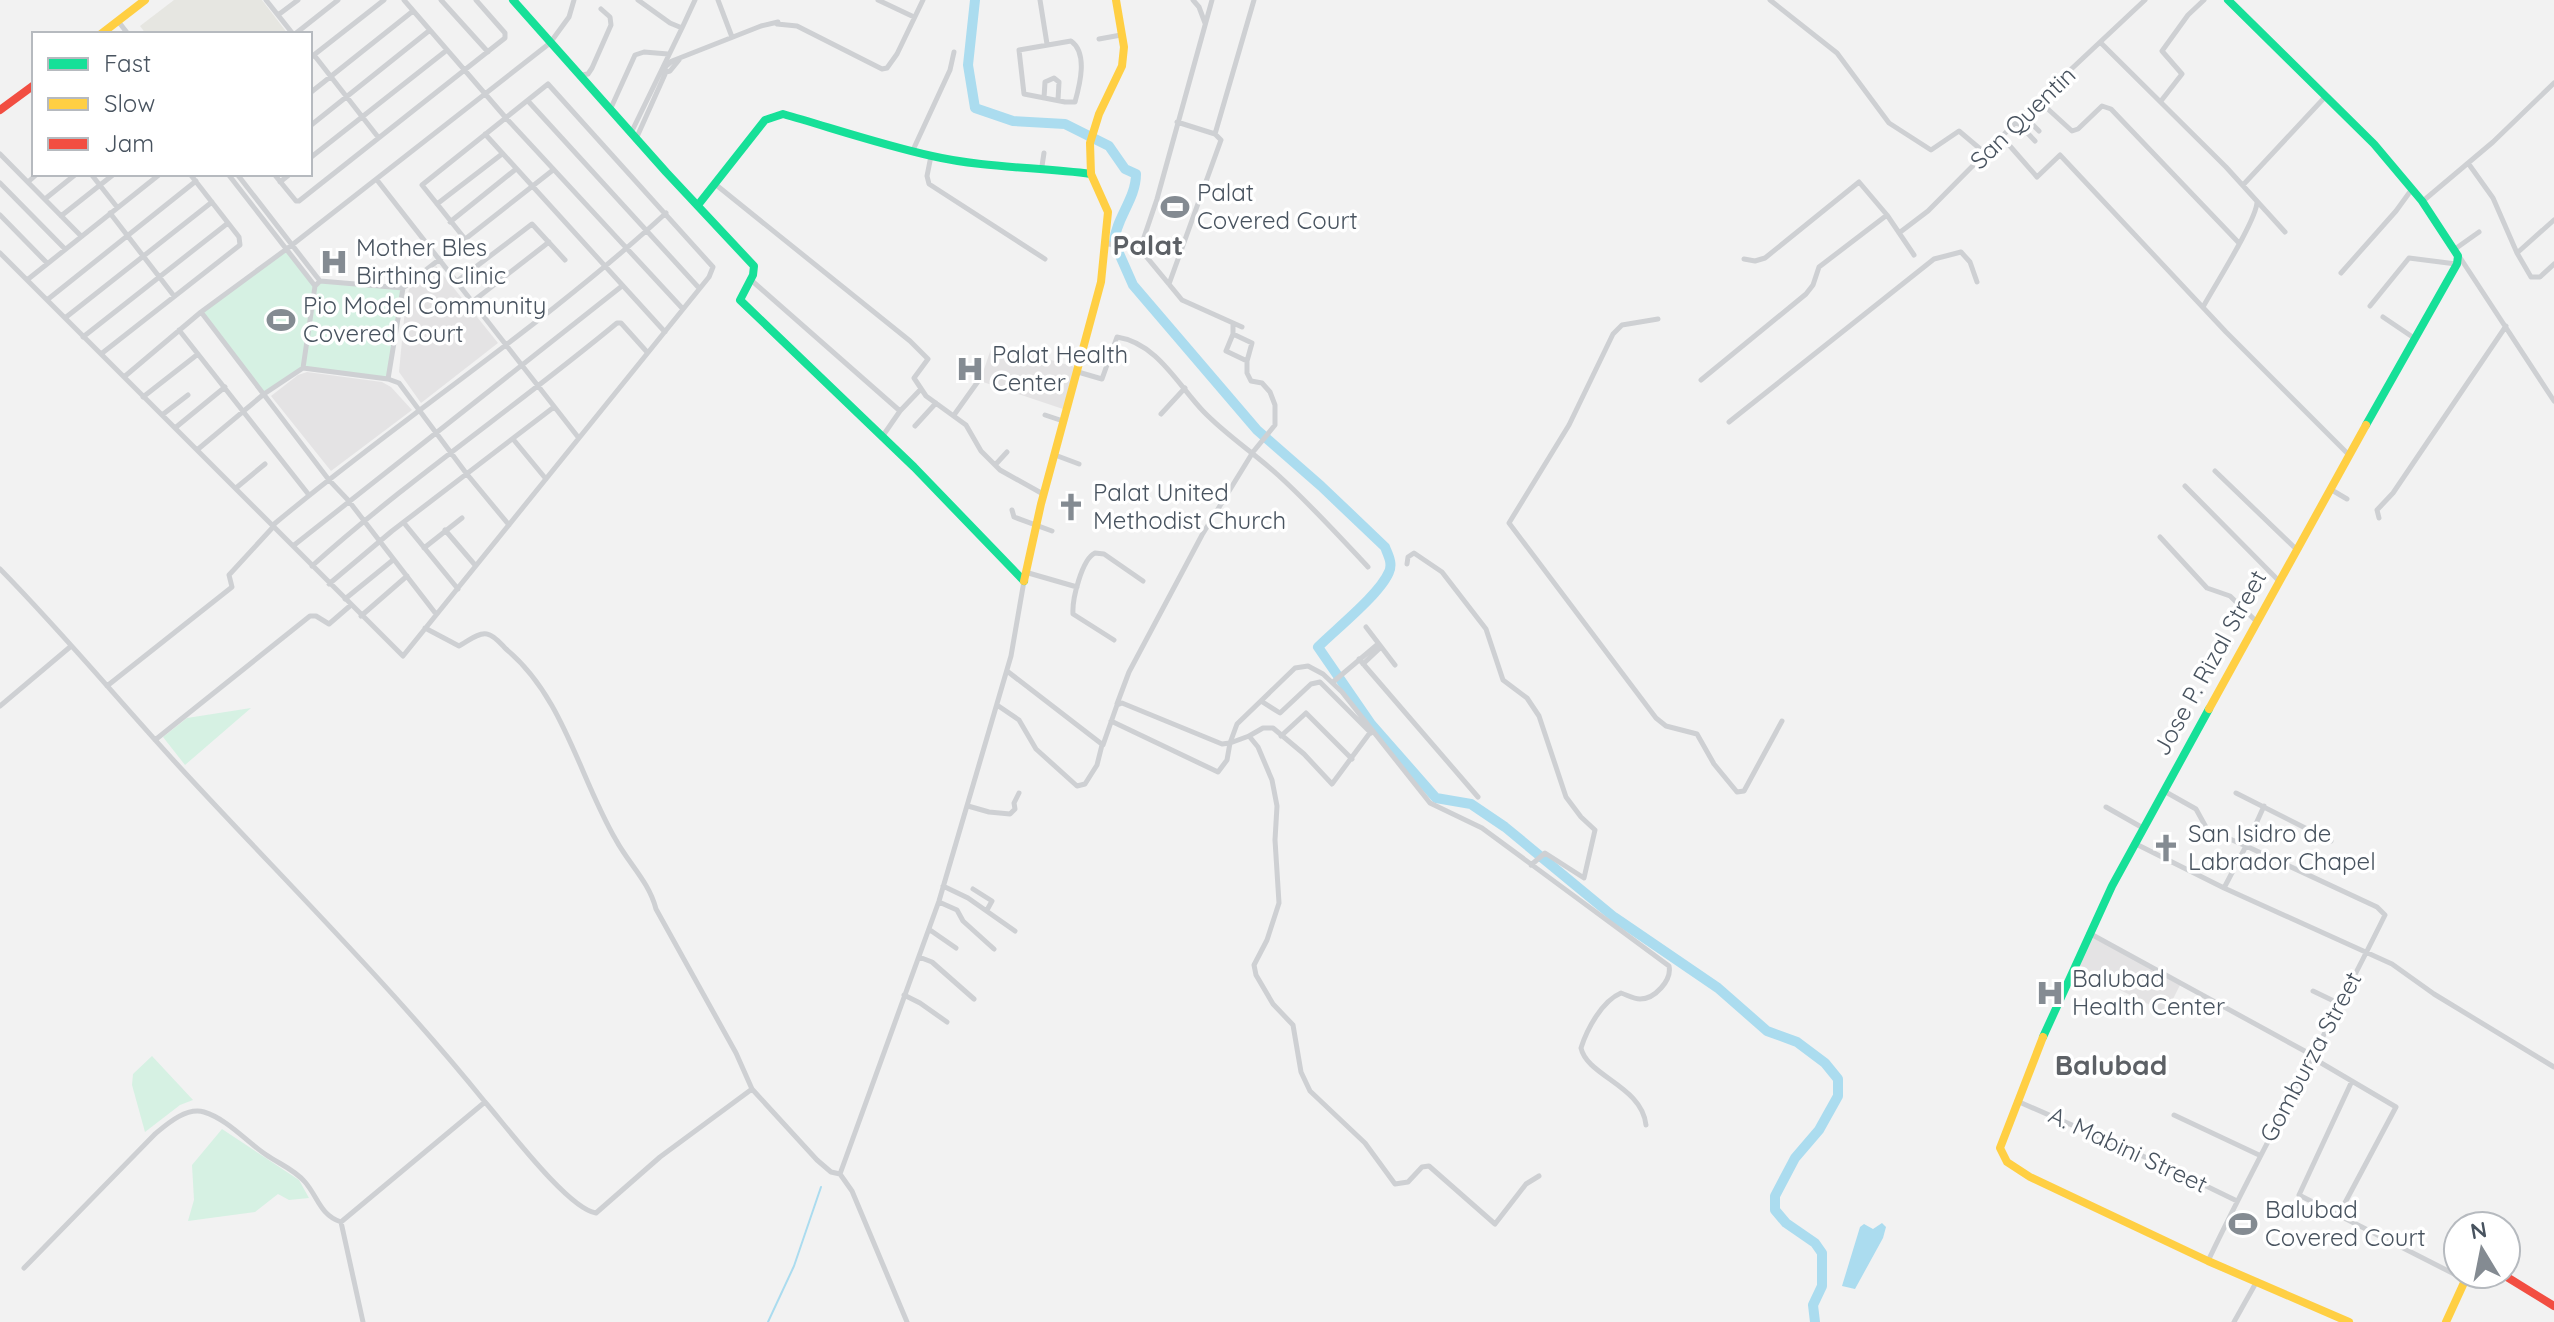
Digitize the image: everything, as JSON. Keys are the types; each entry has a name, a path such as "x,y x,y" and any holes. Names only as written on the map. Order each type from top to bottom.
{"street":[{"path":"104,32 145,0"},
{"path":"266,0 292,32"},
{"path":"278,15 298,0"},
{"path":"297,32 338,0"},
{"path":"312,56 384,0"},
{"path":"404,0 506,118 682,308"},
{"path":"441,0 488,52"},
{"path":"276,176 297,202 505,38 505,33 476,0"},
{"path":"124,377 201,312 377,180 550,43 569,17 574,0"},
{"path":"638,0 682,28"},
{"path":"633,136 695,0"},
{"path":"718,0 732,37"},
{"path":"878,0 914,17"},
{"path":"633,136 666,72 679,59 778,22 797,26 882,69 891,64 923,0"},
{"path":"1040,0 1047,44"},
{"path":"840,1174 930,930 968,806 1007,671 1036,525 1112,245 1108,212 1091,174 1092,134 1122,66 1122,35 1116,0"},
{"path":"1193,0 1205,24"},
{"path":"1140,249 1151,222 1212,0"},
{"path":"1215,134 1254,0"},
{"path":"1770,0 1837,53 1889,123 1931,150 1959,131 1985,153"},
{"name":"San Quentin","path":"1899,233 1928,211 2038,100 2145,0"},
{"path":"2161,101 2182,74 2162,51 2186,18 2204,0"},
{"path":"2229,0 2374,144 2422,201 2554,401"},
{"path":"518,3 633,136 754,266 755,271 740,300 1024,576 1077,587"},
{"path":"580,75 588,74 592,68 611,25 610,17 601,9"},
{"path":"312,91 413,11"},
{"path":"115,23 117,32"},
{"path":"115,23 126,32"},
{"path":"312,124 430,30"},
{"path":"1099,39 1122,35"},
{"path":"1075,43 1080,54 1080,75 1075,102 1024,94 1018,55 1021,49 1047,44 1075,43"},
{"path":"2101,43 2243,185 2285,232"},
{"path":"312,156 448,50"},
{"path":"610,110 635,55 644,52 668,54"},
{"path":"913,151 950,70 954,52"},
{"path":"312,58 378,137"},
{"path":"1044,98 1045,82 1054,78 1059,82 1058,100"},
{"path":"2422,201 2554,83"},
{"path":"0,253 403,656 709,277 713,267 548,84 423,183 465,239"},
{"path":"0,110 5,102 32,86"},
{"path":"2243,185 2326,96"},
{"path":"2038,100 2072,131 2102,106 2108,106 2238,242"},
{"path":"528,101 699,288"},
{"path":"698,205 765,120 783,114 931,156 977,164 1041,167 1091,174"},
{"path":"2023,115 2039,131"},
{"path":"1169,284 1221,140 1215,134 1177,122"},
{"path":"2017,122 2035,141"},
{"path":"485,134 665,332"},
{"path":"2002,137 2037,177 2060,155 2203,307 2349,455"},
{"path":"1041,167 1044,153"},
{"path":"437,204 502,154"},
{"path":"1,156 81,236"},
{"path":"931,156 927,176 929,184 1045,259"},
{"path":"2468,163 2493,198 2531,277 2535,279 2554,264"},
{"path":"450,222 516,169"},
{"path":"388,379 403,288 553,169"},
{"path":"28,182 35,176"},
{"path":"45,199 74,176"},
{"path":"93,176 117,207"},
{"path":"61,216 111,176"},
{"path":"27,280 157,176"},
{"path":"101,354 240,246 240,238 192,176"},
{"path":"230,176 320,281 403,288"},
{"path":"239,176 315,286"},
{"path":"280,182 288,176"},
{"path":"377,180 578,437"},
{"path":"47,300 196,181"},
{"path":"0,183 65,249"},
{"path":"1744,259 1755,261 1765,258 1856,183 1861,183 1887,215 1914,255"},
{"path":"715,184 910,341 928,359 914,378 920,390 970,430 981,451 1006,475 1044,495"},
{"path":"2341,273 2379,233 2412,189"},
{"path":"2203,307 2257,208 2256,201"},
{"path":"65,318 212,202"},
{"path":"110,213 174,296"},
{"path":"107,686 232,587 229,575 273,526 309,495 605,266 666,213"},
{"path":"0,215 48,263"},
{"path":"1701,380 1806,294 1813,285 1819,267 1887,215"},
{"path":"2517,253 2554,220"},
{"path":"83,337 228,223"},
{"path":"456,282 532,224 565,260"},
{"path":"2370,306 2409,258 2457,256 2479,232"},
{"path":"472,302 549,242"},
{"path":"1112,245 1140,249 1186,302 1242,327"},
{"path":"1729,422 1934,259 1961,252 1970,262 1977,282"},
{"name":"Jose P. Rizal Street","path":"2349,1322 2208,1261 2030,1177 2003,1158 2001,1143 2089,933 2135,843 2415,338 2457,256"},
{"path":"751,280 900,411"},
{"path":"303,368 315,286 320,281"},
{"path":"293,546 622,286"},
{"path":"201,312 436,614"},
{"path":"2383,317 2415,338"},
{"path":"1658,319 1622,325 1613,334 1569,425 1509,523 1656,718 1666,726 1697,734 1710,758 1737,792 1744,791 1782,721"},
{"path":"312,566 363,521 539,388 617,323 621,323 647,352"},
{"path":"1233,323 1233,334 1226,351 1247,361"},
{"path":"2379,518 2377,510 2393,493 2506,326"},
{"path":"179,330 309,495"},
{"path":"997,705 1019,720 1036,749 1077,786 1085,784 1097,765 1129,672 1202,535 1253,452 1275,425 1275,405 1270,392 1262,383 1251,381 1247,373 1252,343 1233,334"},
{"path":"1078,372 1102,379 1115,339 1121,337 1159,360 1203,411 1253,452 1318,513 1368,567"},
{"path":"143,397 198,354"},
{"path":"197,450 264,394 303,368 388,379 399,383 509,525"},
{"path":"954,415 979,380"},
{"path":"175,428 225,387"},
{"path":"1161,414 1185,388"},
{"path":"882,438 900,411 920,390"},
{"path":"162,415 188,395"},
{"path":"915,426 936,403"},
{"path":"329,584 554,406"},
{"path":"1045,415 1064,421"},
{"path":"513,439 546,479"},
{"path":"996,464 1007,452"},
{"path":"1055,455 1079,464"},
{"path":"236,488 265,464"},
{"path":"2215,471 2296,548"},
{"path":"2185,486 2279,581"},
{"path":"2330,489 2347,499"},
{"path":"1012,510 1014,517 1052,531"},
{"path":"424,548 462,518"},
{"path":"404,523 458,589"},
{"path":"445,530 475,565"},
{"path":"2160,537 2207,588 2230,596 2258,622"},
{"path":"1114,640 1073,614 1077,587 1088,557 1095,553 1111,558 1143,581"},
{"path":"1407,564 1414,553 1434,565 1486,629 1503,680 1527,698 1539,716 1566,797 1595,830 1584,878 1546,853 1533,864"},
{"path":"345,599 394,559"},
{"path":"0,569 155,740 428,1031 485,1102 561,1189 583,1209 596,1213 660,1157 752,1089"},
{"path":"361,616 407,576"},
{"path":"155,740 310,616 329,624 351,605"},
{"path":"1366,627 1395,665"},
{"path":"425,628 459,646 481,634 489,634 514,655 542,689 615,840 652,893 656,909 736,1053 752,1089 817,1160 831,1172 840,1174 852,1191 907,1322"},
{"path":"1335,680 1379,646"},
{"path":"0,706 70,647"},
{"path":"1361,661 1478,797"},
{"path":"1111,721 1218,772 1227,760 1237,724 1295,668 1313,667 1335,680 1427,800 1482,828 1667,964 1670,969 1668,980 1648,998 1635,999 1621,993 1613,996 1592,1024 1581,1048 1587,1061 1616,1082 1639,1106 1646,1125"},
{"path":"1007,671 1103,745"},
{"path":"1261,701 1280,713 1311,684 1320,682 1372,732"},
{"path":"1117,705 1125,703 1222,744 1267,727 1304,754 1332,784 1372,732"},
{"path":"1281,736 1306,713 1352,759"},
{"path":"1249,736 1258,747 1272,780 1277,806 1275,840 1279,903 1254,970 1263,990 1293,1025 1301,1072 1310,1091 1365,1143 1395,1184 1408,1182 1422,1167 1429,1166 1494,1223 1526,1184 1539,1176"},
{"path":"2163,790 2196,809 2207,829 2377,907 2385,915 2366,953 2392,964 2434,994 2554,1067"},
{"path":"968,806 1010,814 1015,809 1014,803 1019,793"},
{"path":"2236,793 2331,841"},
{"path":"2224,888 2264,806"},
{"path":"2106,807 2143,828"},
{"name":"Gomburza Street","path":"2135,843 2366,953 2259,1155 2208,1261"},
{"path":"943,886 968,898 1015,931"},
{"path":"968,898 974,887 992,901 987,910"},
{"path":"939,902 957,910 963,921 994,949"},
{"path":"930,930 956,948"},
{"path":"2089,933 2311,1056 2396,1107 2339,1214"},
{"path":"919,957 932,962 974,999"},
{"path":"2313,991 2340,1004"},
{"path":"904,995 947,1022"},
{"path":"2352,1081 2299,1195 2442,1265"},
{"name":"A. Mabini Street","path":"2017,1101 2237,1201"},
{"path":"341,1222 485,1102"},
{"path":"24,1268 155,1134 176,1119 203,1112 291,1169 307,1184 326,1214 341,1222 363,1322"},
{"path":"2174,1115 2259,1155"},
{"path":"2234,1322 2257,1281"},
{"path":"2522,1286 2554,1306"},
{"path":"2446,1322 2460,1290"}],"shaded area":[{"path":"174,0 262,0 286,32 144,32 140,26"},
{"path":"436,266 498,343 421,403 399,372 405,309 409,289"},
{"path":"993,343 1075,367 1063,409 980,381"},
{"path":"307,372 382,382 391,387 412,410 331,471 271,396 298,375"},
{"path":"2091,935 2181,983 2166,1013 2074,967"}],"green space":[{"path":"287,248 314,285 320,281 403,288 388,379 303,368 264,394 201,312"},
{"path":"251,708 185,765 163,737 187,718"},
{"path":"152,1056 193,1100 180,1105 145,1132 132,1085 133,1074"},
{"path":"222,1129 299,1180 309,1198 289,1200 278,1194 255,1212 188,1221 194,1200 192,1165"}],"water":[{"path":"1882,1223 1886,1227 1883,1238 1855,1289 1842,1286 1860,1227 1864,1224 1873,1229"}],"waterway":[{"path":"975,0 968,65 975,108 1013,121 1065,124 1109,146 1125,169 1136,174 1133,192 1114,242 1133,285 1257,430 1385,547 1390,565 1384,581 1318,647 1371,724 1436,798 1471,804 1505,827 1614,917 1718,988 1767,1031 1797,1042 1825,1063 1838,1079 1838,1096 1819,1130 1795,1158 1775,1196 1775,1210 1786,1223 1815,1243 1822,1253 1822,1286 1813,1305 1815,1322"},
{"path":"768,1322 794,1266 821,1187"}],"traffic: fast":[{"path":"513,0 754,266 753,275 740,300 914,467 1024,581"},
{"path":"2228,0 2374,144 2422,201 2458,256 2457,264 2366,425"},
{"path":"698,205 765,120 783,114 895,147 952,160 1091,174"},
{"path":"2043,1037 2112,886 2209,709"}],"traffic: slow":[{"path":"104,32 145,0"},
{"path":"1024,581 1041,504 1101,282 1108,212 1091,174 1090,143 1099,114 1122,66 1124,47 1116,0"},
{"path":"2209,709 2366,425"},
{"path":"2043,1037 2000,1148 2007,1162 2030,1177 2208,1261 2349,1322"},
{"path":"2446,1322 2461,1290"}],"traffic: jam":[{"path":"0,110 32,86"},
{"path":"2522,1286 2554,1306"}],"place":[{"name":"Palat Covered Court","path":"1175,207"},
{"name":"Mother Bles Birthing Clinic","path":"334,262"},
{"name":"Pio Model Community Covered Court","path":"281,320"},
{"name":"Palat Health Center","path":"970,369"},
{"name":"Palat United Methodist Church","path":"1071,507"},
{"name":"San Isidro de Labrador Chapel","path":"2166,848"},
{"name":"Balubad Health Center","path":"2050,993"},
{"name":"Balubad Covered Court","path":"2243,1224"}],"district":[{"name":"Palat","path":"1148,245"},
{"name":"Balubad","path":"2111,1065"}]}
